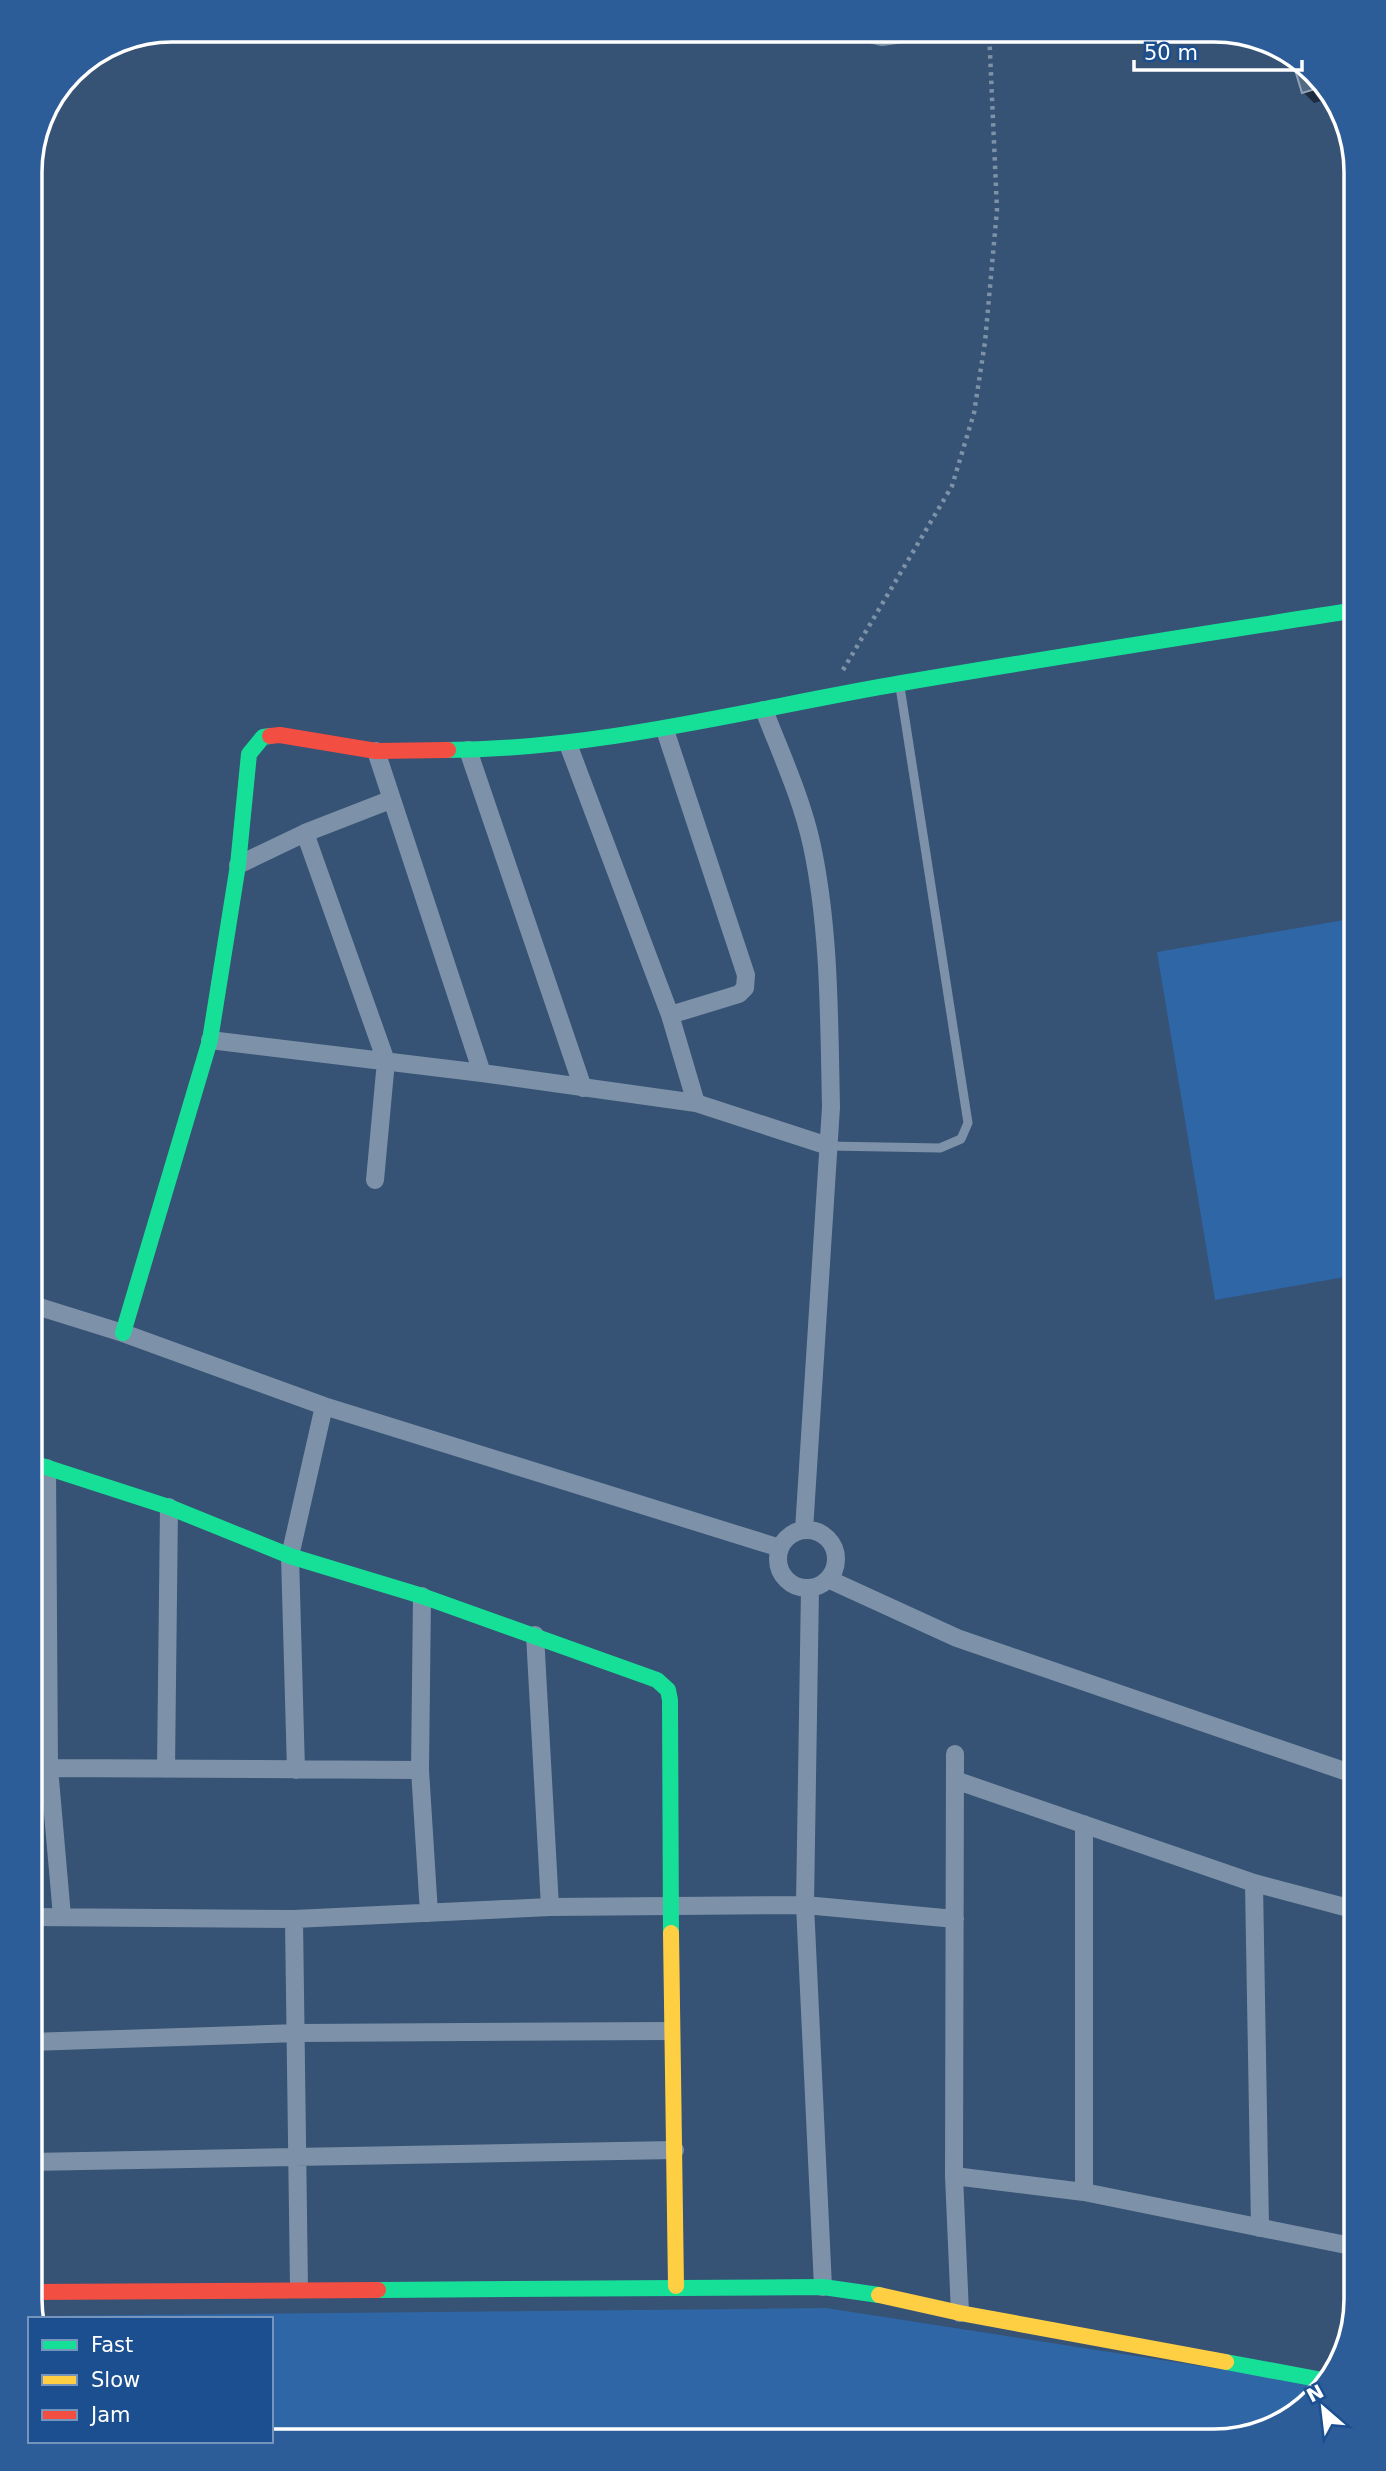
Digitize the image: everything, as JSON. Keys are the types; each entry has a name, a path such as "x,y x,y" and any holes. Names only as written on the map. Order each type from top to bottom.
{"street":[{"path":"123,1333 210,1040 238,865 249,754 254,744 263,737 280,736 376,751 468,750 568,744 665,730 900,684 1344,612"},
{"path":"764,710 802,806 812,846 823,916 830,1041 828,1146 804,1530"},
{"path":"665,730 746,975 745,988 739,994 670,1016"},
{"path":"568,744 670,1016 696,1103"},
{"path":"468,750 583,1088"},
{"path":"376,751 482,1073"},
{"path":"238,865 305,833 390,800"},
{"path":"305,833 386,1061 375,1180"},
{"path":"210,1040 482,1073 696,1103 828,1146"},
{"path":"42,1308 123,1333 324,1406 780,1548"},
{"path":"296,1770 290,1556 324,1406"},
{"path":"42,1466 169,1507 290,1556 422,1596 535,1635 657,1680 668,1690 676,2286"},
{"path":"47,1468 49,1768 62,1916"},
{"path":"166,1769 169,1507"},
{"path":"804,1530 814,1531 830,1542 836,1561 828,1579 810,1588 791,1584 783,1577 778,1558 786,1539 804,1530"},
{"path":"828,1579 957,1638 1344,1771"},
{"path":"810,1588 805,1905 823,2287"},
{"path":"422,1596 420,1770 429,1913"},
{"path":"535,1635 550,1907"},
{"path":"955,1754 954,2176 960,2313"},
{"path":"49,1768 420,1770"},
{"path":"955,1780 1254,1883 1344,1907"},
{"path":"1084,1824 1084,2192"},
{"path":"1254,1883 1260,2228"},
{"path":"42,1917 294,1919 550,1907 805,1905 956,1919"},
{"path":"294,1919 299,2288"},
{"path":"42,2042 297,2033 671,2031"},
{"path":"42,2162 675,2150"},
{"path":"954,2176 1084,2192 1344,2245"},
{"path":"42,2292 299,2288 823,2287 882,2295 960,2313 1288,2374"}],"lane":[{"path":"828,1146 940,1148 961,1139 968,1123 900,684"}],"path":[{"path":"826,698 952,486 974,413 985,342 997,210 990,42"}],"shaded area":[{"path":"1344,920 1344,1277 1215,1300 1157,952"},
{"path":"826,2308 1288,2379 1288,2406 1271,2416 1247,2425 1214,2429 273,2429 273,2317 43,2316"}],"building":[{"path":"1295,71 1314,89 1302,93"}],"traffic: fast":[{"path":"448,750 506,748 620,735 902,683 1344,612"},
{"path":"123,1333 210,1040 238,865 249,754 263,737 270,736"},
{"path":"42,1466 169,1507 290,1556 422,1596 657,1680 668,1690 670,1700 671,1933"},
{"path":"378,2290 823,2287 879,2295"},
{"path":"1226,2362 1288,2374"}],"traffic: slow":[{"path":"671,1933 676,2286"},
{"path":"879,2295 960,2313 1226,2362"}],"traffic: jam":[{"path":"270,736 280,735 376,751 448,750"},
{"path":"42,2292 378,2290"}]}
